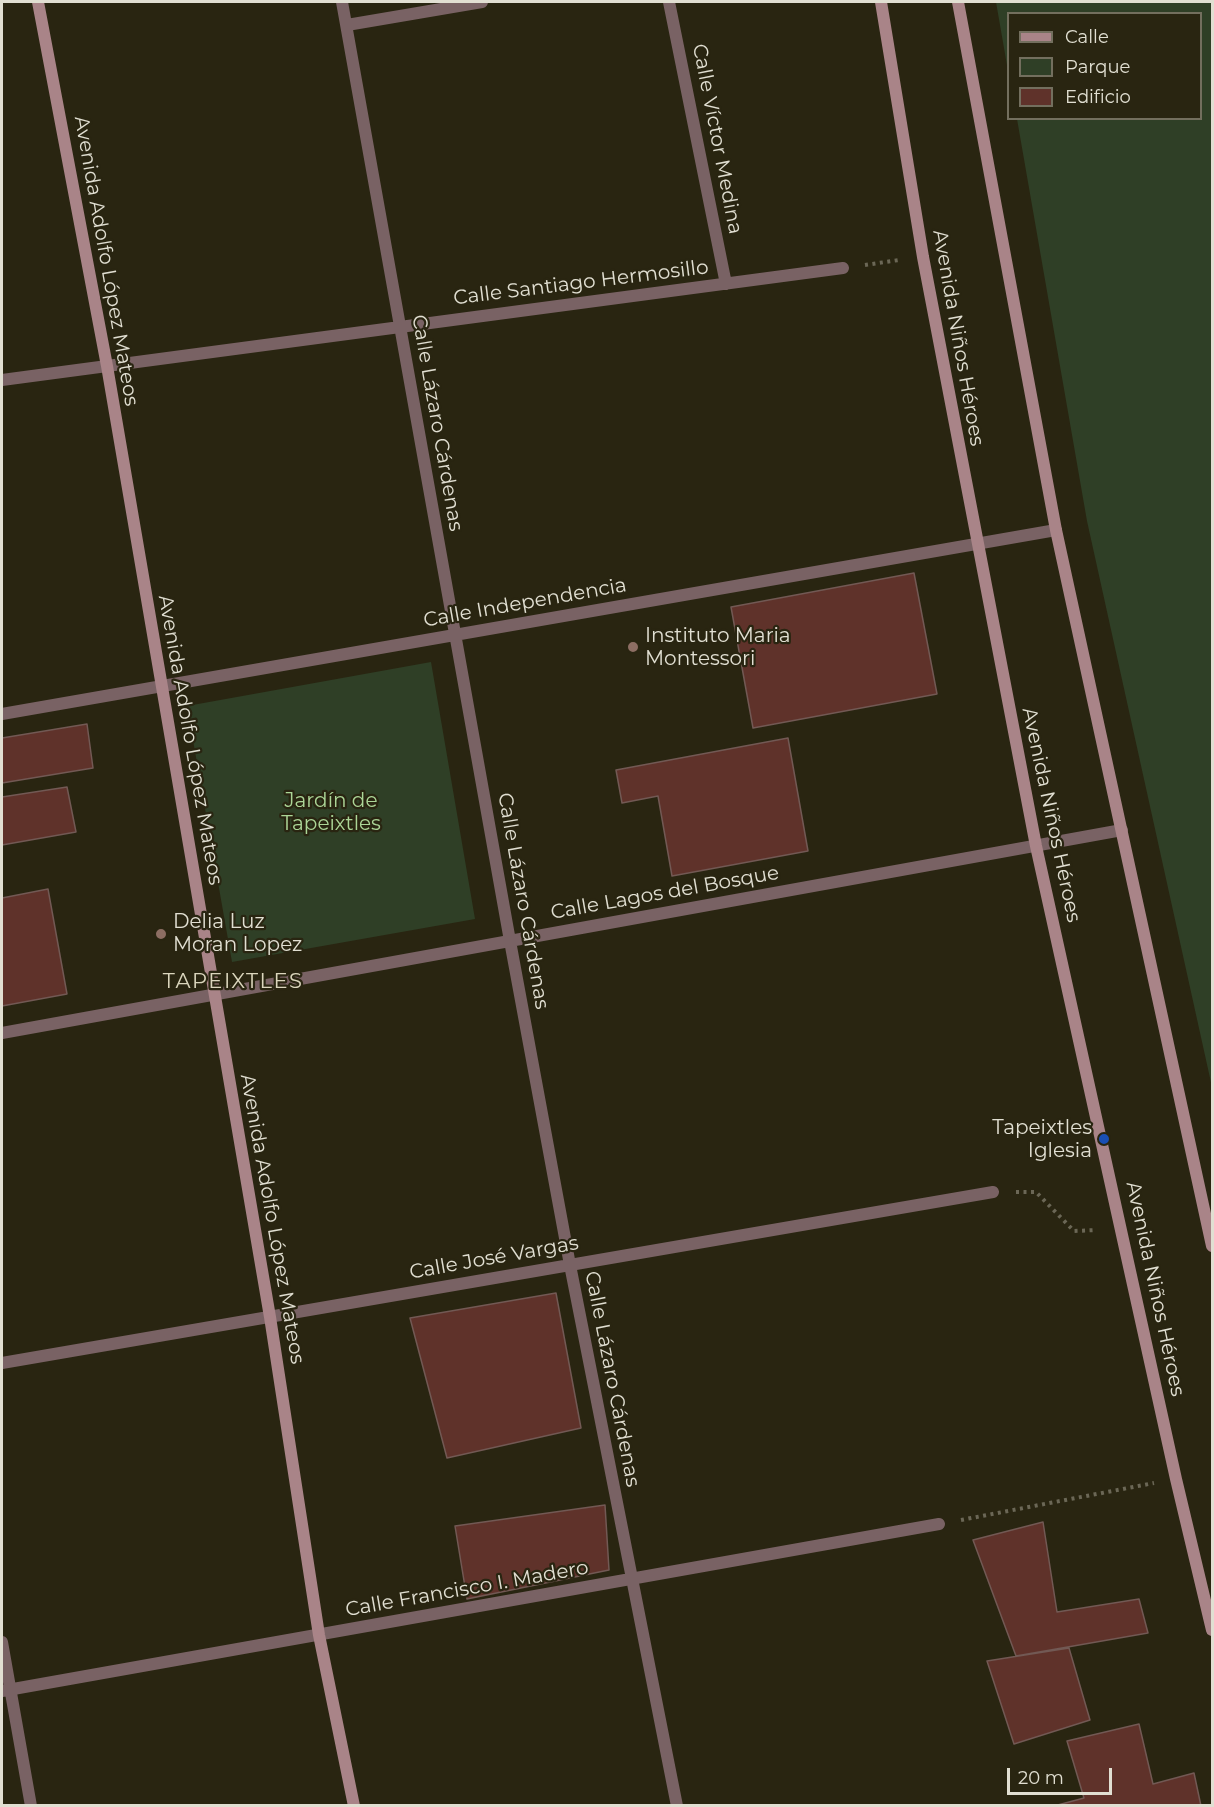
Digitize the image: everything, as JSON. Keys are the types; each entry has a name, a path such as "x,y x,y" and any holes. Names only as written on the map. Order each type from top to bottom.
{"main road":[{"name":"Avenida Adolfo López Mateos","path":"38,2 106,366 270,1317 319,1635 354,1806"},
{"name":"Avenida Niños Héroes","path":"881,2 922,257 1036,846 1176,1479 1212,1630"},
{"path":"958,2 1056,531 1212,1246"}],"street":[{"name":"Calle Lázaro Cárdenas","path":"342,2 510,941 570,1265 676,1806"},
{"path":"347,25 482,2"},
{"name":"Calle Víctor Medina","path":"669,2 726,284"},
{"name":"Calle Santiago Hermosillo","path":"2,380 843,268"},
{"name":"Calle Independencia","path":"2,714 1056,531"},
{"name":"Calle Lagos del Bosque","path":"2,1033 1122,830"},
{"name":"Calle José Vargas","path":"2,1363 993,1192"},
{"name":"Calle Francisco I. Madero","path":"5,1690 939,1524"},
{"path":"2,1642 5,1690 31,1806"}],"path":[{"path":"843,268 922,257"},
{"path":"993,1192 1036,1192 1074,1231 1122,1228"},
{"path":"939,1524 1176,1479"}],"green space":[{"path":"996,2 1212,2 1212,1087 1087,521 1017,120 1202,120 1202,12 1007,12 1007,65"},
{"name":"Jardín de Tapeixtles","path":"431,662 475,919 232,962 187,706"}],"building":[{"path":"914,573 937,694 753,728 731,607"},
{"path":"87,724 93,768 2,783 2,738"},
{"path":"788,738 808,851 672,876 658,796 622,803 616,770"},
{"path":"67,787 76,832 2,845 2,797"},
{"path":"48,889 67,994 2,1006 2,898"},
{"path":"556,1293 581,1428 447,1458 410,1318"},
{"path":"605,1505 609,1570 467,1599 455,1526"},
{"path":"1043,1522 1057,1612 1139,1599 1148,1633 1016,1656 973,1540"},
{"path":"1069,1648 1090,1720 1014,1744 987,1661"},
{"path":"1139,1724 1153,1784 1194,1773 1201,1806 1054,1806 1084,1798 1067,1741"}],"place":[{"name":"Instituto Maria Montessori","path":"633,647"},
{"name":"Delia Luz Moran Lopez","path":"161,934"},
{"name":"Tapeixtles Iglesia","path":"1104,1139"}],"district":[{"name":"TAPEIXTLES","path":"233,982"}]}
